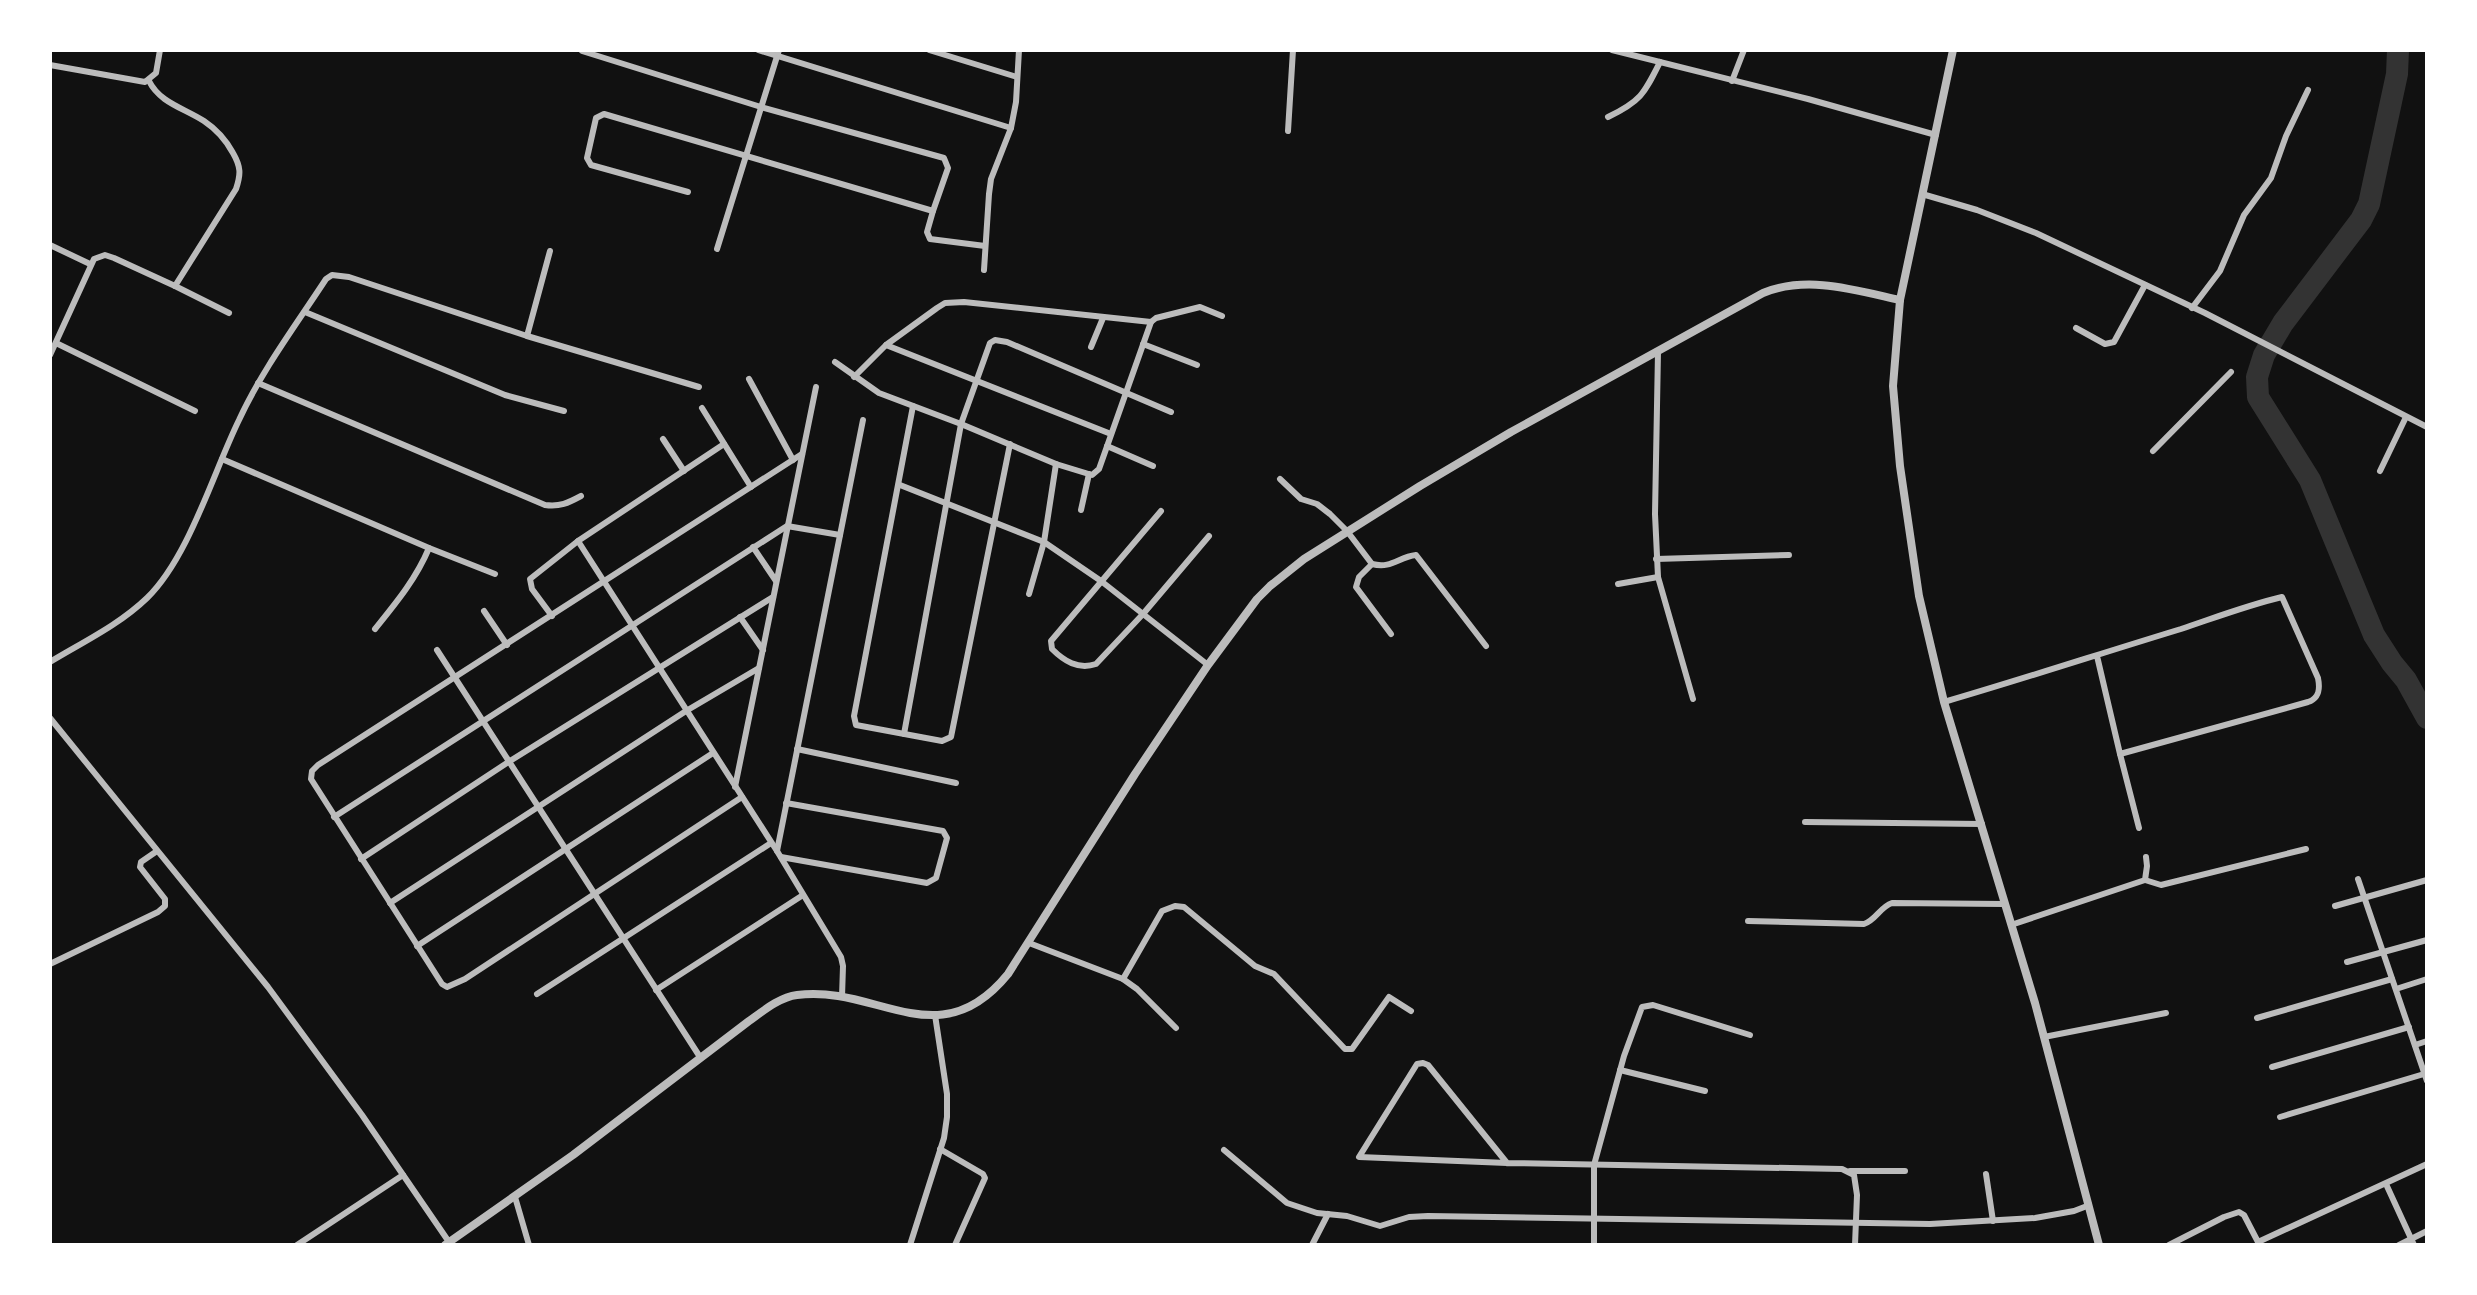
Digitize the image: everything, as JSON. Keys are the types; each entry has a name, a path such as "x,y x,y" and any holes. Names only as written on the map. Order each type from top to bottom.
{"street":[{"path":"50,65 138,82 149,81 156,73 160,50"},
{"path":"758,50 778,53 1011,128"},
{"path":"929,50 1017,77"},
{"path":"984,270 991,179 1011,128 1019,50"},
{"path":"1288,131 1293,50"},
{"path":"1612,50 1936,135"},
{"path":"1650,59 1653,50"},
{"path":"1732,81 1744,50"},
{"path":"1953,50 1900,300 1893,386 1898,455 1919,596 1944,702 2044,1037 2099,1245"},
{"path":"582,51 761,107 944,158 948,168 927,232 930,239 985,246"},
{"path":"717,249 778,53"},
{"path":"1608,117 1639,98 1660,62"},
{"path":"149,81 158,95 217,131 228,144 241,171 236,189 175,286"},
{"path":"2192,308 2220,271 2244,215 2271,178 2286,136 2308,90"},
{"path":"688,192 591,165 587,158 596,118 604,114 933,211"},
{"path":"1922,194 1977,210 2036,233 2235,329 2427,427"},
{"path":"50,245 90,264"},
{"path":"527,336 550,251"},
{"path":"50,355 90,264 99,256 105,255 229,313"},
{"path":"50,662 125,617 163,579 177,556 258,383 326,279 332,275 699,387"},
{"path":"50,718 268,987 348,1095 447,1244 774,1004 795,995 842,997 903,1013 935,1015 969,1006 986,997 1008,974 1208,665 1257,599 1304,559 1347,531 1511,432 1780,286 1809,284 1845,288 1900,300"},
{"path":"2076,328 2110,345 2145,285"},
{"path":"854,377 886,345 945,303 964,302 1151,322"},
{"path":"835,362 879,393 1056,464 1089,474 1097,473 1151,322 1200,307 1222,316"},
{"path":"305,312 505,395 564,411"},
{"path":"1091,347 1103,318"},
{"path":"904,734 961,424 990,343 995,340 1007,342 1171,412"},
{"path":"56,343 195,411"},
{"path":"1143,344 1197,365"},
{"path":"886,345 1111,434"},
{"path":"1658,352 1656,559 1658,577 1693,699"},
{"path":"2153,451 2231,372"},
{"path":"749,379 793,460"},
{"path":"258,383 545,505 556,507 581,496"},
{"path":"735,787 816,387"},
{"path":"913,406 854,722 856,725 942,741 951,737 1010,444"},
{"path":"702,408 751,487"},
{"path":"2380,471 2406,417"},
{"path":"778,854 863,420"},
{"path":"663,439 684,471"},
{"path":"552,616 532,589 530,579 578,541 724,444"},
{"path":"1107,446 1153,466"},
{"path":"742,797 452,986 442,984 311,779 312,771 802,454"},
{"path":"222,459 495,574"},
{"path":"1029,594 1044,542 1056,464"},
{"path":"1081,510 1089,474"},
{"path":"1280,479 1301,499 1321,506 1347,531 1372,564 1389,566 1416,555 1486,646"},
{"path":"900,485 1044,542 1101,581 1208,665"},
{"path":"1161,511 1051,641 1052,649 1062,659 1088,667 1096,664 1209,536"},
{"path":"334,817 787,526 840,535"},
{"path":"578,541 841,957 842,997"},
{"path":"753,547 776,581"},
{"path":"375,629 410,586 429,548"},
{"path":"1656,559 1789,555"},
{"path":"1372,564 1356,581 1356,587 1391,634"},
{"path":"1618,584 1658,577"},
{"path":"361,859 510,761 773,597"},
{"path":"1944,702 2282,597 2284,599 2318,678 2318,695 2308,702 2120,754"},
{"path":"484,611 507,645"},
{"path":"740,617 763,650"},
{"path":"437,650 700,1057"},
{"path":"2097,656 2139,828"},
{"path":"390,903 686,711 759,668"},
{"path":"797,749 956,783"},
{"path":"417,946 713,753"},
{"path":"778,854 927,883 936,878 947,838 943,831 786,803"},
{"path":"1805,822 1982,824"},
{"path":"537,994 771,843"},
{"path":"2011,925 2145,880 2161,885 2306,849"},
{"path":"50,964 165,906 165,899 140,867 141,862 157,851"},
{"path":"2145,880 2146,857"},
{"path":"2280,1117 2426,1078 2358,879"},
{"path":"2335,906 2427,880"},
{"path":"656,990 803,895"},
{"path":"1748,921 1864,924 1871,922 1892,903 2004,904"},
{"path":"1123,979 1162,911 1175,906 1184,907 1255,966 1274,974 1345,1049 1352,1049 1389,997 1411,1011"},
{"path":"2347,962 2427,940"},
{"path":"1029,943 1123,979 1176,1028"},
{"path":"2257,1018 2392,979"},
{"path":"2396,989 2427,979"},
{"path":"1594,1245 1594,1165 1620,1070 1642,1007 1653,1005 1750,1035"},
{"path":"2044,1037 2166,1013"},
{"path":"910,1245 947,1117 947,1094 935,1015"},
{"path":"2272,1067 2409,1027"},
{"path":"2415,1045 2427,1041"},
{"path":"1507,1163 1428,1065 1423,1063 1417,1064 1359,1157 1463,1162 1850,1171 1905,1171"},
{"path":"1620,1070 1705,1091"},
{"path":"940,1149 985,1178 955,1245"},
{"path":"1224,1150 1287,1203 1317,1213 1347,1216 1380,1226 1409,1217 1428,1216 1930,1224 2053,1215 2087,1206"},
{"path":"2169,1245 2239,1212 2244,1215 2259,1244 2427,1164"},
{"path":"1850,1171 1854,1175 1857,1195 1855,1245"},
{"path":"1986,1174 1993,1221"},
{"path":"297,1245 403,1175"},
{"path":"2386,1184 2413,1242"},
{"path":"515,1197 529,1245"},
{"path":"1312,1245 1328,1214"},
{"path":"2399,1245 2413,1242 2427,1231"}],"waterway":[{"path":"2398,50 2397,74 2369,204 2361,220 2283,323 2264,355 2257,377 2258,397 2310,480 2374,635 2406,680 2427,718"}]}
